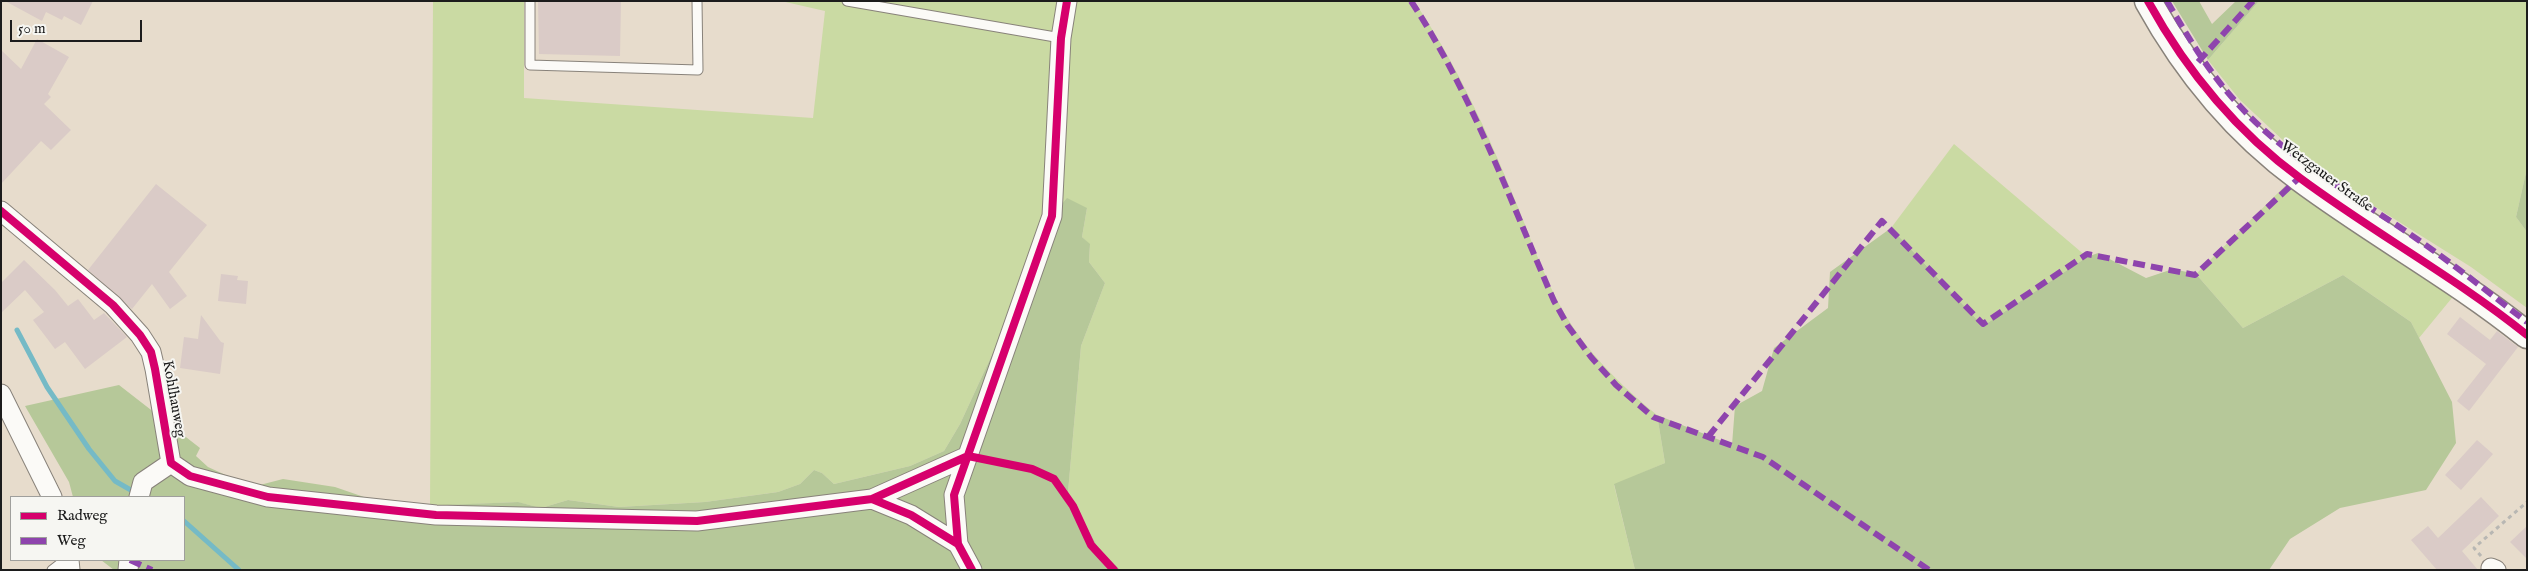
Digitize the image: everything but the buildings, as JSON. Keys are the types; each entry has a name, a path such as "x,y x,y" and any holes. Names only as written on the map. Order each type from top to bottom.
{"street":[{"path":"972,570 958,544 954,495 1052,216 1061,38 1067,1"},
{"name":"Wetzgauer Straße","path":"2148,1 2165,32 2196,76 2218,103 2273,157 2396,245 2467,289 2527,335"},
{"name":"Kohlhauweg","path":"1,211 113,305 140,335 151,352 171,463"},
{"path":"1,394 52,496"},
{"path":"141,490 171,463 190,476 268,497 436,515 697,521 872,499 968,456"},
{"path":"872,499 911,515 958,544"}],"lane":[{"path":"530,1 530,65 698,70 697,1"},
{"path":"846,1 1061,38"},
{"path":"52,570 64,561"}],"path":[{"path":"2494,569 2474,548 2527,502"}],"green space":[{"path":"433,1 524,1 524,98 813,118 825,11 781,1 1414,1 1444,49 1470,98 1548,281 1564,312 1573,327 1601,363 1622,385 1657,415 1665,463 1614,485 1635,570 1121,570 1100,551 1068,492 1081,346 1105,283 1089,262 1090,245 1082,237 1087,208 1002,333 960,424 944,451 910,466 834,484 822,473 814,470 800,484 778,492 705,502 619,507 568,500 541,508 517,502 430,506"},
{"path":"2172,1 2199,1 2212,24 2236,1 2259,1 2208,60"},
{"path":"2259,1 2527,1 2527,168 2516,217 2527,232 2527,308 2471,267 2337,183 2287,144 2240,100 2208,60"},
{"path":"1954,144 2087,257 1983,326 1891,228"},
{"path":"2527,168 2527,232 2516,217"},
{"path":"2289,182 2411,269 2456,293 2419,338 2411,322 2343,275 2243,328 2196,274"},
{"path":"1067,198 1087,208 1082,237 1090,244 1089,262 1105,283 1081,346 1068,492 1100,551 1121,570 114,570 102,561 185,561 185,496 73,496 69,482 25,406 119,385 200,448 196,456 208,467 252,487 283,479 335,487 393,507 518,502 541,508 568,500 619,507 705,502 778,492 800,484 814,470 822,473 834,484 910,466 944,451 960,424 1002,333 1052,216"},
{"path":"1891,228 1983,326 2087,257 2098,253 2146,278 2173,269 2196,274 2243,328 2343,275 2411,322 2452,402 2456,443 2426,490 2340,508 2290,539 2269,570 1635,570 1614,484 1665,463 1657,415 1732,445 1735,406 1762,391 1774,348 1828,308 1830,272"}],"waterway":[{"path":"17,330 47,387 89,449 115,481 136,493"},
{"path":"185,522 239,570"}],"marked path":[{"path":"1411,1 1433,36 1471,110 1506,186 1554,301 1568,326 1591,357 1616,385 1653,417 1763,457 1929,570"},
{"path":"2167,1 2216,78 2236,102 2277,141 2322,176 2394,223 2459,269 2527,322"},
{"path":"2198,62 2253,1"},
{"path":"1708,437 1882,221 1983,324 2087,254 2195,275 2299,178"},
{"path":"132,561 152,570"}],"cycle path":[{"path":"972,570 958,544 954,495 1052,216 1061,38 1067,1"},
{"path":"2148,1 2179,51 2214,98 2234,120 2277,160 2328,198 2472,294 2527,335"},
{"path":"1,211 113,305 140,335 151,352 171,463 190,476 268,497 436,515 697,521 872,499 968,456 1032,469 1054,479 1073,506 1091,545 1114,570"},
{"path":"872,499 911,515 958,544"}]}
